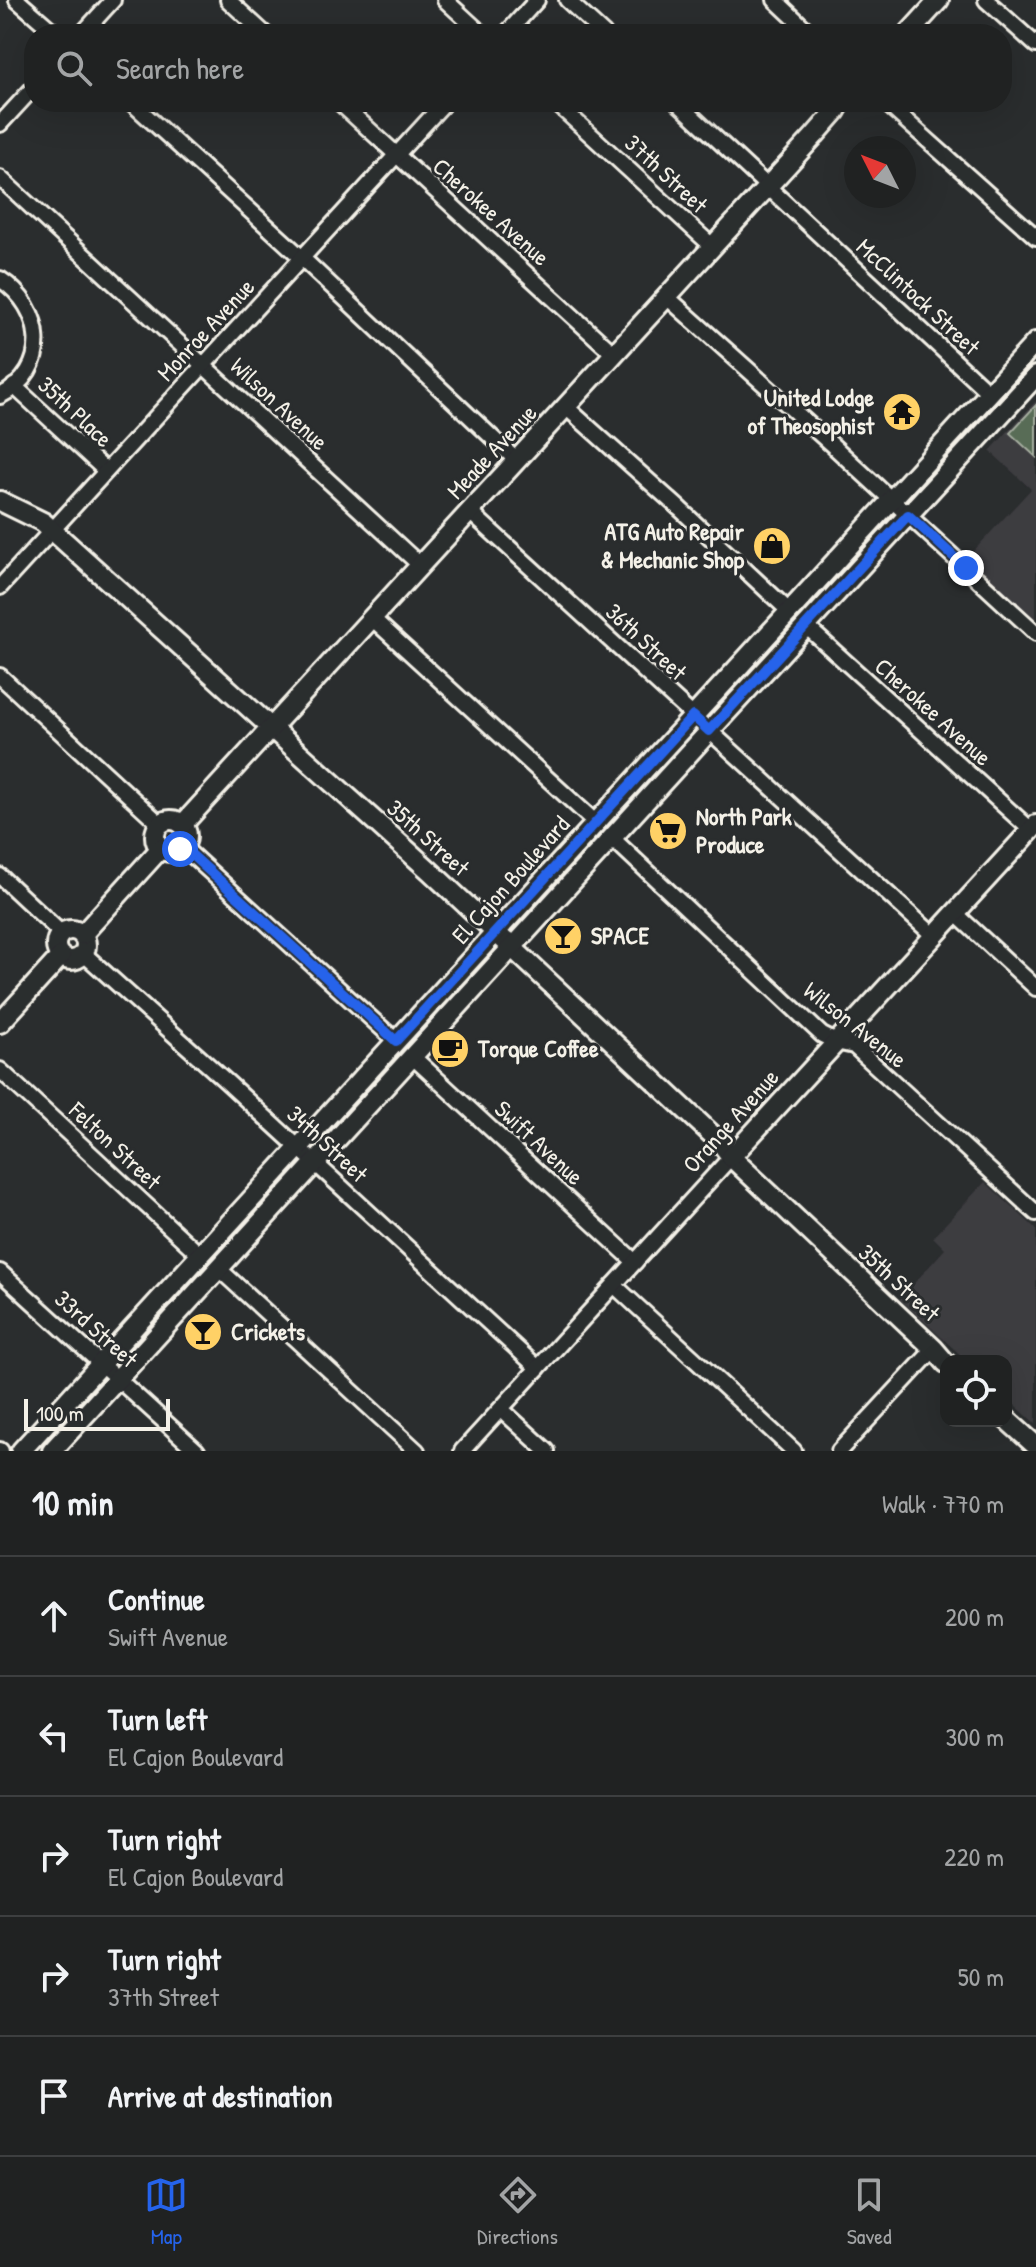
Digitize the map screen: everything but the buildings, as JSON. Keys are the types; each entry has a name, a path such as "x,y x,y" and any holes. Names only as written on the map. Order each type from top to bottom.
{"main road":[{"path":"917,24 938,1"},
{"name":"Meade Avenue","path":"183,824 836,112"},
{"name":"El Cajon Boulevard","path":"21,1451 1036,342"},
{"name":"El Cajon Boulevard","path":"52,1451 1036,376"},
{"name":"35th Street","path":"0,501 34,517 52,530 512,947 720,1142 731,1157 940,1356"},
{"path":"170,819 183,824 187,835 183,847 170,852 161,848 155,837 160,824 170,819"},
{"name":"Orange Avenue","path":"731,1157 1034,827"},
{"path":"82,935 161,848"},
{"path":"71,931 82,935 86,944 84,954 75,960 61,956 57,942 62,934 71,931"},
{"path":"0,1023 61,956"},
{"path":"1012,1424 1036,1446"}],"street":[{"path":"17,0 45,24"},
{"path":"91,24 113,0"},
{"path":"228,0 254,24"},
{"path":"445,0 471,24"},
{"path":"515,24 537,0"},
{"path":"567,0 593,24"},
{"path":"775,0 800,24"},
{"path":"986,0 1036,45"},
{"path":"0,124 24,98"},
{"path":"142,112 516,460"},
{"name":"Cherokee Avenue","path":"350,112 614,354"},
{"name":"Monroe Avenue","path":"0,587 436,112"},
{"name":"37th Street","path":"566,112 712,246"},
{"name":"McClintock Street","path":"688,112 989,393"},
{"path":"895,112 1036,237"},
{"name":"Wilson Avenue","path":"0,178 421,566"},
{"name":"35th Place","path":"0,279 21,297 33,317 38,342 26,374 0,396"},
{"path":"667,297 1036,633"},
{"name":"35th Place","path":"14,386 106,471"},
{"path":"566,407 789,611"},
{"name":"36th Street","path":"469,511 934,936"},
{"path":"372,618 596,823"},
{"name":"Cherokee Avenue","path":"806,626 1034,827"},
{"path":"0,676 160,824"},
{"name":"Wilson Avenue","path":"612,838 822,1035 854,1046 1036,1213"},
{"path":"183,847 396,1041"},
{"path":"0,876 62,934"},
{"path":"955,913 1036,988"},
{"name":"34th Street","path":"84,954 538,1368"},
{"name":"Swift Avenue","path":"413,1057 635,1262"},
{"name":"Felton Street","path":"0,1070 200,1255"},
{"name":"Orange Avenue","path":"462,1451 731,1157"},
{"path":"219,1269 417,1451"},
{"name":"33rd Street","path":"0,1272 197,1451"},
{"path":"614,1285 794,1451"},
{"path":"839,1451 940,1356"},
{"path":"501,1409 547,1451"}],"shaded area":[{"path":"1036,401 1036,619 968,557 1031,489 990,451"},
{"path":"985,1182 1036,1229 1036,1424 1012,1402 1012,1355 961,1355 900,1299 945,1249 933,1237"}],"green space":[{"path":"1036,405 1036,457 1010,433"}],"place":[{"name":"United Lodge of Theosophist","path":"902,412"},
{"name":"ATG Auto Repair & Mechanic Shop","path":"772,546"},
{"name":"North Park Produce","path":"668,831"},
{"name":"SPACE","path":"563,936"},
{"name":"Torque Coffee","path":"450,1049"},
{"name":"Crickets","path":"203,1332"}],"route":[{"path":"180,849 183,847 396,1041 693,716 709,731 908,515 966,568"}]}
